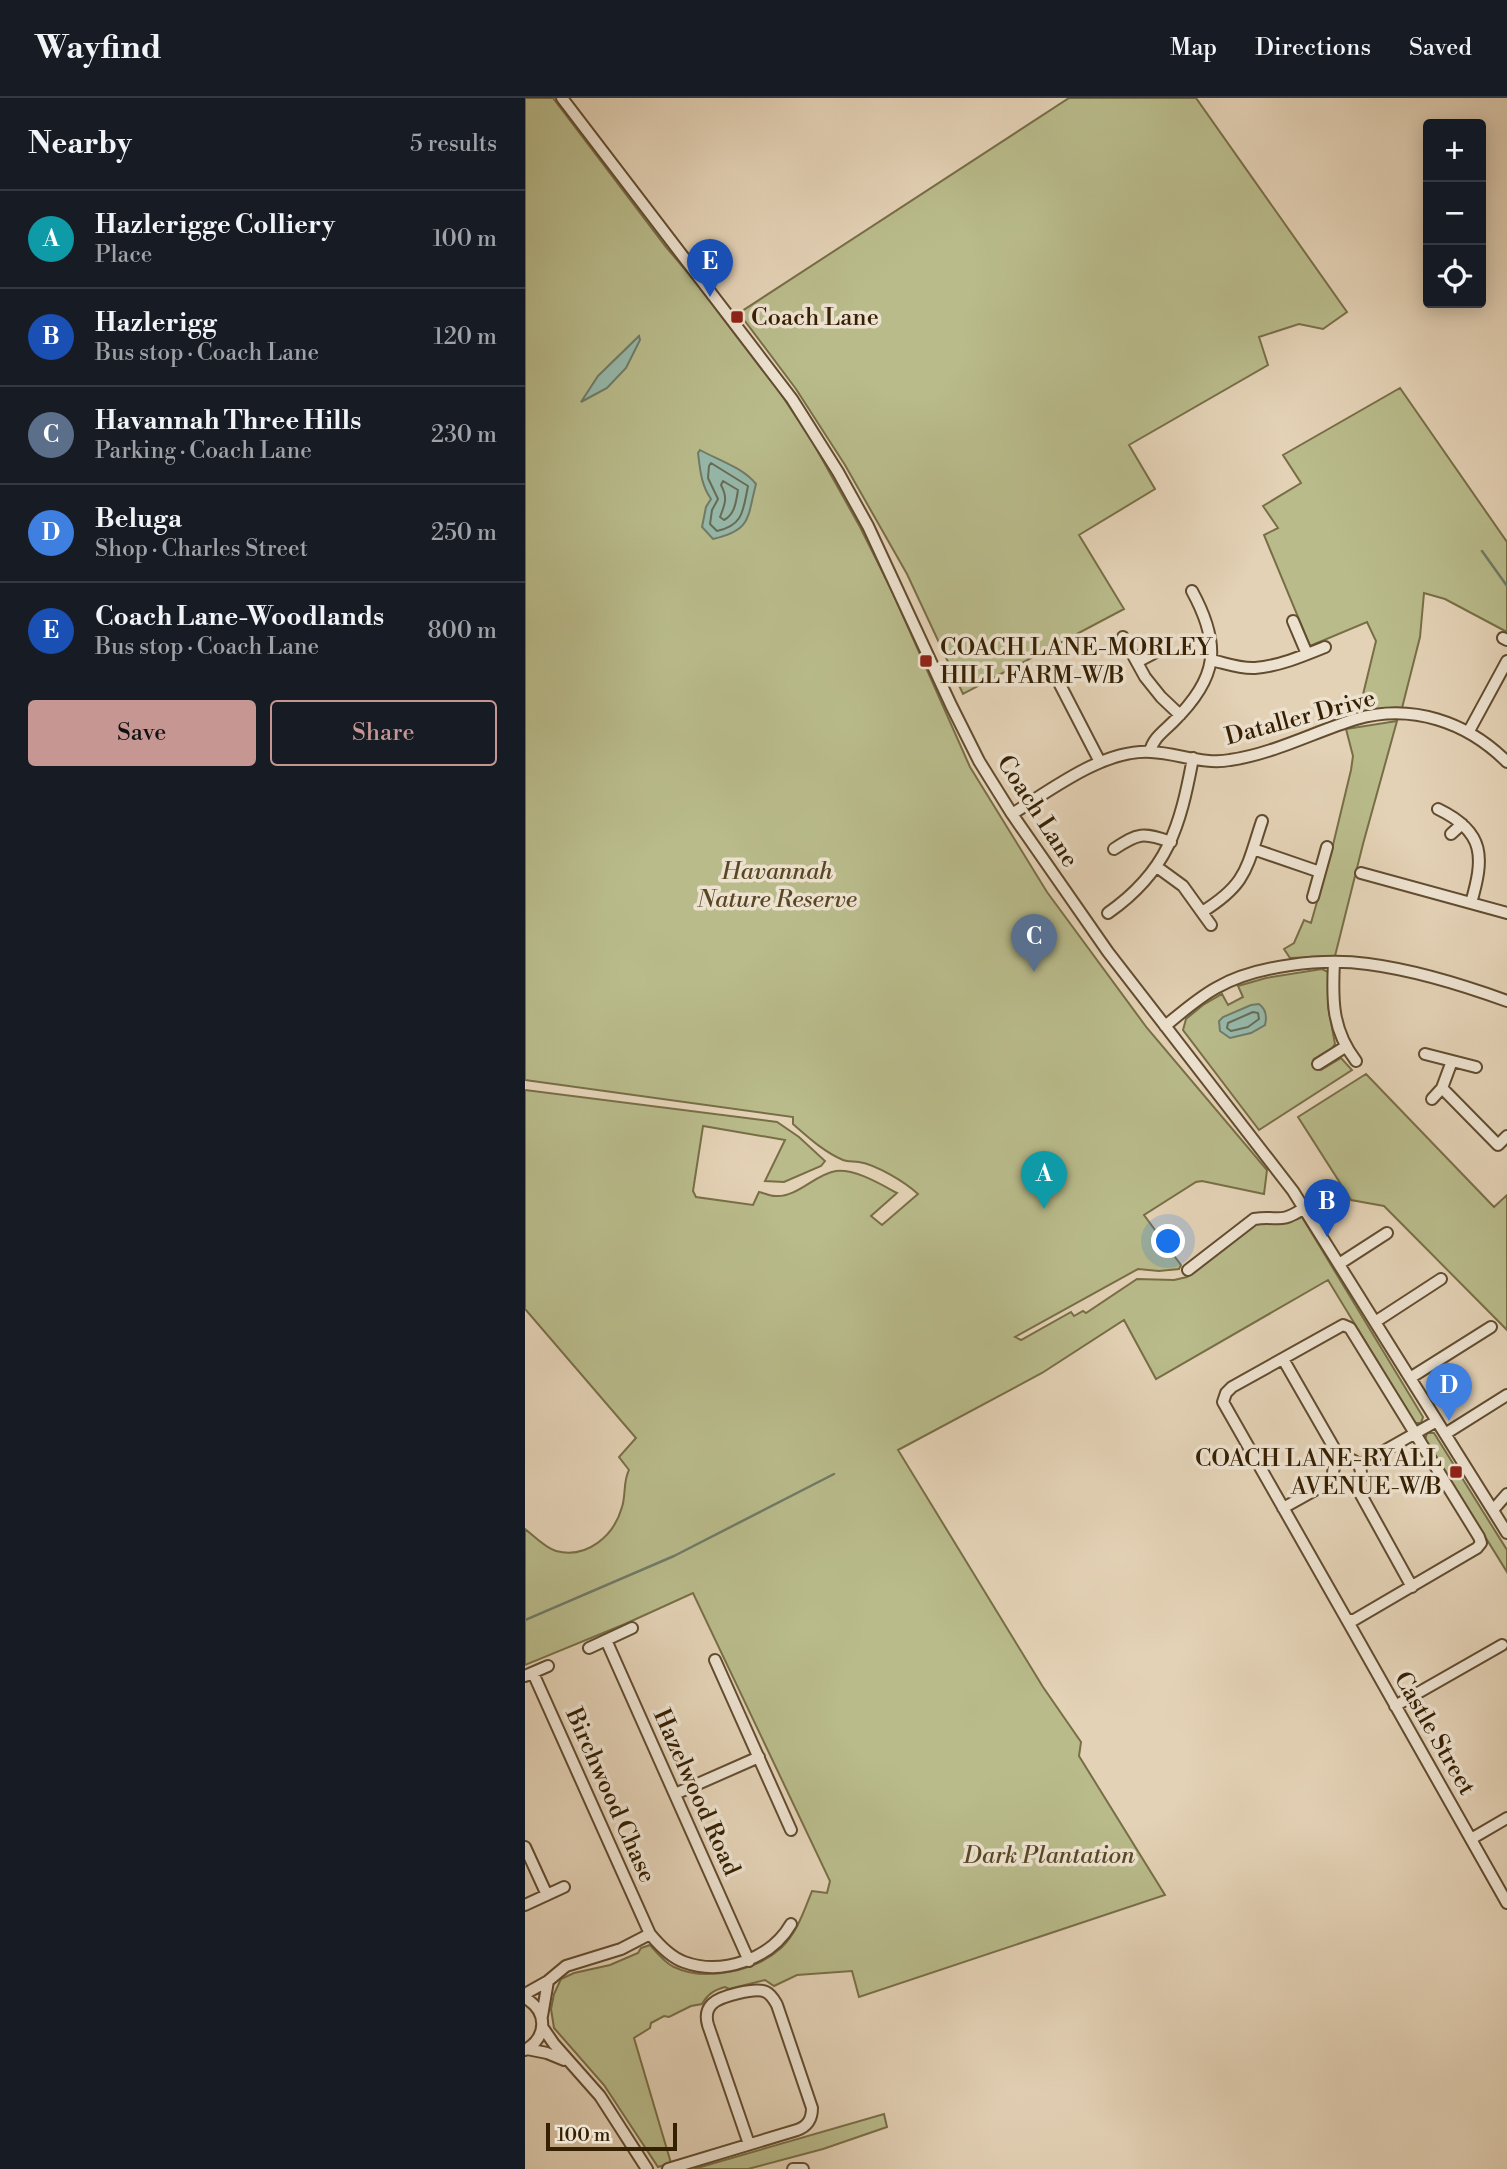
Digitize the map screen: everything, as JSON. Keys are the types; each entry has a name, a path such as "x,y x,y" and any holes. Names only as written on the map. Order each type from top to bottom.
{"street":[{"name":"Coach Lane","path":"562,98 792,399 868,526 951,705 979,761 1012,814 1108,952 1274,1163 1507,1533"},
{"path":"1150,752 1154,741 1200,691 1207,677 1211,660 1210,632 1192,591"},
{"path":"1293,621 1307,654"},
{"path":"1123,637 1145,677 1180,715"},
{"path":"1211,660 1255,668 1325,648"},
{"path":"1137,662 1154,653"},
{"path":"1469,731 1507,662"},
{"path":"1054,673 1100,762"},
{"name":"Dataller Drive","path":"1012,814 1100,762 1137,752 1215,761 1245,757 1358,719 1381,714 1403,714 1448,722 1482,739 1507,762"},
{"path":"1108,913 1137,890 1157,867 1171,842 1187,790 1193,758"},
{"path":"1438,809 1462,824 1474,841 1480,858 1471,903"},
{"path":"1202,912 1237,886 1246,871 1262,821"},
{"path":"1451,834 1462,824"},
{"path":"1114,849 1133,836 1148,835 1171,842"},
{"path":"1313,897 1327,847"},
{"path":"1253,849 1320,872"},
{"path":"1157,867 1183,886 1211,925"},
{"path":"1361,873 1507,913"},
{"path":"1334,962 1336,1020 1345,1047 1356,1061"},
{"path":"1165,1026 1217,987 1244,976 1272,968 1334,962 1369,964 1480,991 1507,1001"},
{"path":"1318,1064 1345,1047"},
{"path":"1425,1054 1476,1068"},
{"path":"1432,1099 1442,1088 1452,1061"},
{"path":"1442,1088 1498,1145 1507,1136"},
{"path":"1188,1270 1254,1219 1263,1217 1281,1220 1304,1208"},
{"path":"1339,1264 1387,1233"},
{"path":"1375,1322 1441,1279"},
{"path":"1341,1460 1283,1359 1343,1325 1350,1328 1481,1543 1412,1587 1350,1620"},
{"path":"1410,1378 1491,1327"},
{"name":"Castle Street","path":"1283,1359 1232,1388 1226,1393 1223,1402 1350,1620 1395,1706 1507,1903"},
{"path":"1445,1434 1507,1395"},
{"path":"1359,1465 1437,1421"},
{"path":"1341,1460 1354,1460 1359,1465 1360,1479 1355,1484 1341,1485 1335,1479 1333,1471 1341,1460"},
{"path":"1283,1508 1335,1479"},
{"path":"1355,1484 1412,1587"},
{"path":"1493,1510 1507,1494"},
{"path":"589,1648 632,1628"},
{"name":"Hazelwood Road","path":"606,1640 749,1961"},
{"path":"1395,1706 1502,1645"},
{"path":"715,1660 791,1830"},
{"path":"529,1674 548,1666"},
{"name":"Birchwood Chase","path":"529,1674 650,1934"},
{"path":"675,1794 758,1757"},
{"path":"1471,1839 1507,1818"},
{"path":"525,1847 547,1895"},
{"path":"525,1905 564,1887"},
{"path":"647,2169 600,2096 569,2063 542,2023 535,2005 525,1996 566,1966 621,1949 650,1934 667,1952 684,1962 715,1966 749,1961 778,1942 792,1924"},
{"path":"526,2049 537,2041 548,1981"},
{"path":"668,2169 800,2129 808,2123 812,2108 775,2001 768,1993 759,1990 718,2000 710,2007 707,2015 748,2144"},
{"path":"526,2049 547,2053 569,2063"},
{"path":"793,2169 803,2169"}],"green space":[{"path":"525,98 553,98 771,379 812,441 860,527 892,591 970,767 1047,892 1147,1028 1267,1170 1264,1194 1196,1182 1144,1215 1181,1265 1179,1269 1138,1269 1015,1337 1021,1340 1071,1312 1074,1316 1083,1311 1086,1313 1137,1279 1174,1280 1187,1277 1259,1222 1286,1222 1302,1217 1423,1417 1421,1423 1415,1423 1328,1280 1156,1379 1124,1320 1042,1373 898,1450 1043,1687 1081,1742 1079,1756 1165,1895 859,1997 852,1971 797,1975 774,1986 765,1980 729,1989 721,1988 709,1995 702,2004 691,2006 669,2017 664,2016 634,2038 671,2163 658,2167 604,2085 554,2028 551,2009 561,1979 574,1973 610,1965 650,1945 667,1963 700,1974 730,1972 758,1963 787,1942 796,1929 812,1891 827,1893 830,1881 693,1593 525,1665 525,1529 556,1551 578,1552 598,1543 613,1527 622,1507 629,1470 619,1457 636,1438 525,1309 525,1090 777,1122 799,1137 825,1161 821,1166 784,1182 765,1181 785,1140 703,1126 693,1191 696,1197 753,1205 759,1192 783,1196 828,1173 852,1172 897,1193 871,1216 882,1225 918,1194 882,1170 843,1160 829,1153 793,1124 793,1117 525,1080"},
{"path":"1069,98 1196,98 1347,312 1323,329 1299,324 1259,337 1268,365 1129,445 1155,489 1079,535 1124,609 963,694 907,574 845,465 796,389 739,313"},
{"path":"1400,388 1507,542 1507,632 1445,599 1424,593 1420,637 1402,708 1377,709 1358,715 1376,641 1367,622 1310,646 1264,535 1278,528 1263,506 1301,483 1283,455"},
{"path":"1397,721 1335,956 1290,958 1284,949 1294,943 1304,920 1311,923 1332,849 1353,756 1346,729"},
{"path":"1322,969 1328,972 1328,1006 1335,1044 1314,1059 1321,1070 1341,1058 1352,1070 1259,1130 1183,1030 1186,1019 1222,994 1228,1005 1243,997 1238,986 1266,978"},
{"path":"1366,1074 1494,1207 1507,1195 1507,1330 1384,1206 1351,1200 1298,1117"},
{"path":"1427,1433 1434,1433 1507,1550 1507,1572 1425,1440"},
{"path":"884,2114 887,2127 823,2149 748,2169 694,2169"}],"water":[{"path":"639,336 640,340 626,368 607,388 581,402 598,376"},
{"path":"700,450 737,468 756,484 746,521 735,531 713,539 702,527 706,507 711,499 701,477 698,453"},
{"path":"1259,1004 1265,1013 1265,1025 1251,1033 1230,1038 1220,1031 1219,1021 1223,1017"}],"waterway":[{"path":"1482,551 1507,586"},
{"path":"525,1620 674,1556 834,1474"}],"place":[{"name":"Coach Lane-Woodlands","path":"710,297"},
{"name":"Coach Lane","path":"737,317"},
{"name":"COACH LANE-MORLEY HILL FARM-W/B","path":"926,661"},
{"name":"Havannah Three Hills","path":"1034,972"},
{"name":"Hazlerigge Colliery","path":"1044,1209"},
{"name":"Hazlerigg","path":"1327,1237"},
{"name":"Beluga","path":"1449,1421"},
{"name":"COACH LANE-RYALL AVENUE-W/B","path":"1456,1472"}],"park label":[{"name":"Havannah Nature Reserve","path":"777,885"},
{"name":"Dark Plantation","path":"1049,1855"}]}
